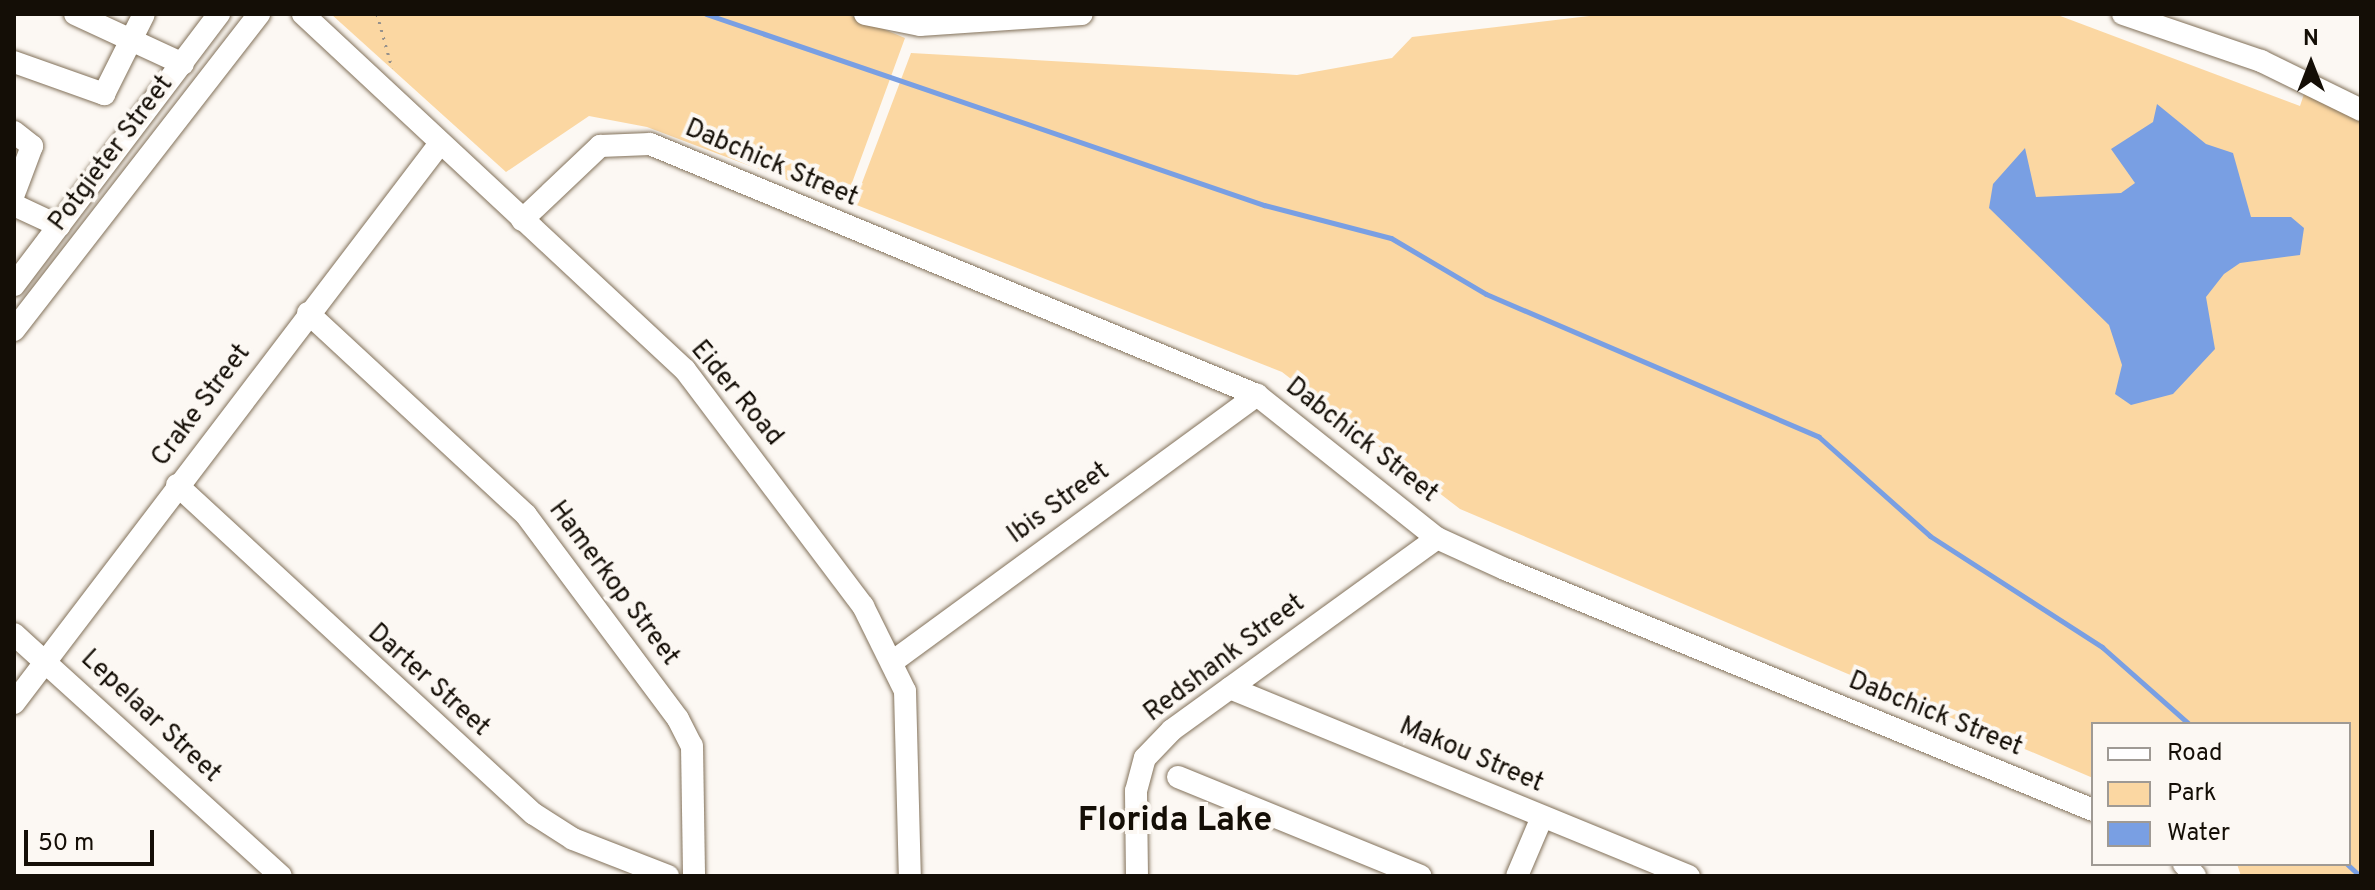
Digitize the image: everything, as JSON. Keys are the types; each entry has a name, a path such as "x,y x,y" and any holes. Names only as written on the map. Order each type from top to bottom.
{"street":[{"path":"75,14 134,37 183,64"},
{"path":"14,62 104,94 144,14"},
{"name":"Potgieter Street","path":"14,285 219,14"},
{"name":"Potgieter Street","path":"14,330 259,14"},
{"name":"Eider Road","path":"303,14 438,146 695,381 863,606 895,660 909,722 910,876"},
{"path":"865,14 920,25 1082,14"},
{"path":"2123,14 2261,61 2361,110"},
{"path":"14,132 32,146 14,194"},
{"name":"Dabchick Street","path":"522,220 600,146 635,140 1257,395 1437,538 2091,809"},
{"name":"Crake Street","path":"14,703 438,146"},
{"path":"14,205 59,226"},
{"name":"Hamerkop Street","path":"308,313 526,515 678,719 692,746 694,876"},
{"name":"Ibis Street","path":"895,660 1257,395"},
{"name":"Darter Street","path":"177,485 527,808 573,839 668,876"},
{"name":"Redshank Street","path":"1137,876 1136,791 1145,758 1230,688 1437,538"},
{"name":"Lepelaar Street","path":"14,634 48,659 281,876"},
{"name":"Makou Street","path":"1230,688 1689,876"},
{"path":"1178,777 1421,876"},
{"path":"1517,876 1542,817"}],"path":[{"path":"377,14 392,71"}],"green space":[{"path":"331,14 847,14 905,38 845,202 647,127 589,116 506,172"},
{"path":"1606,14 2055,14 2300,106 2304,94 2361,121 2361,876 2241,876 2238,866 2351,866 2351,722 2091,722 2091,777 1460,509 1282,372 854,204 911,53 1297,75 1392,58 1412,37"}],"water":[{"path":"2157,104 2206,144 2233,153 2251,217 2291,217 2304,228 2300,255 2240,263 2224,274 2206,297 2215,349 2173,394 2131,405 2115,394 2122,365 2109,325 1989,208 1993,184 2025,148 2036,197 2121,193 2135,183 2111,149 2153,122"}],"waterway":[{"path":"706,14 1264,205 1391,238 1486,294 1819,437 1930,536 2102,647 2187,722"},
{"path":"2349,866 2360,876"}],"district":[{"name":"Florida Lake","path":"1175,822"}]}
